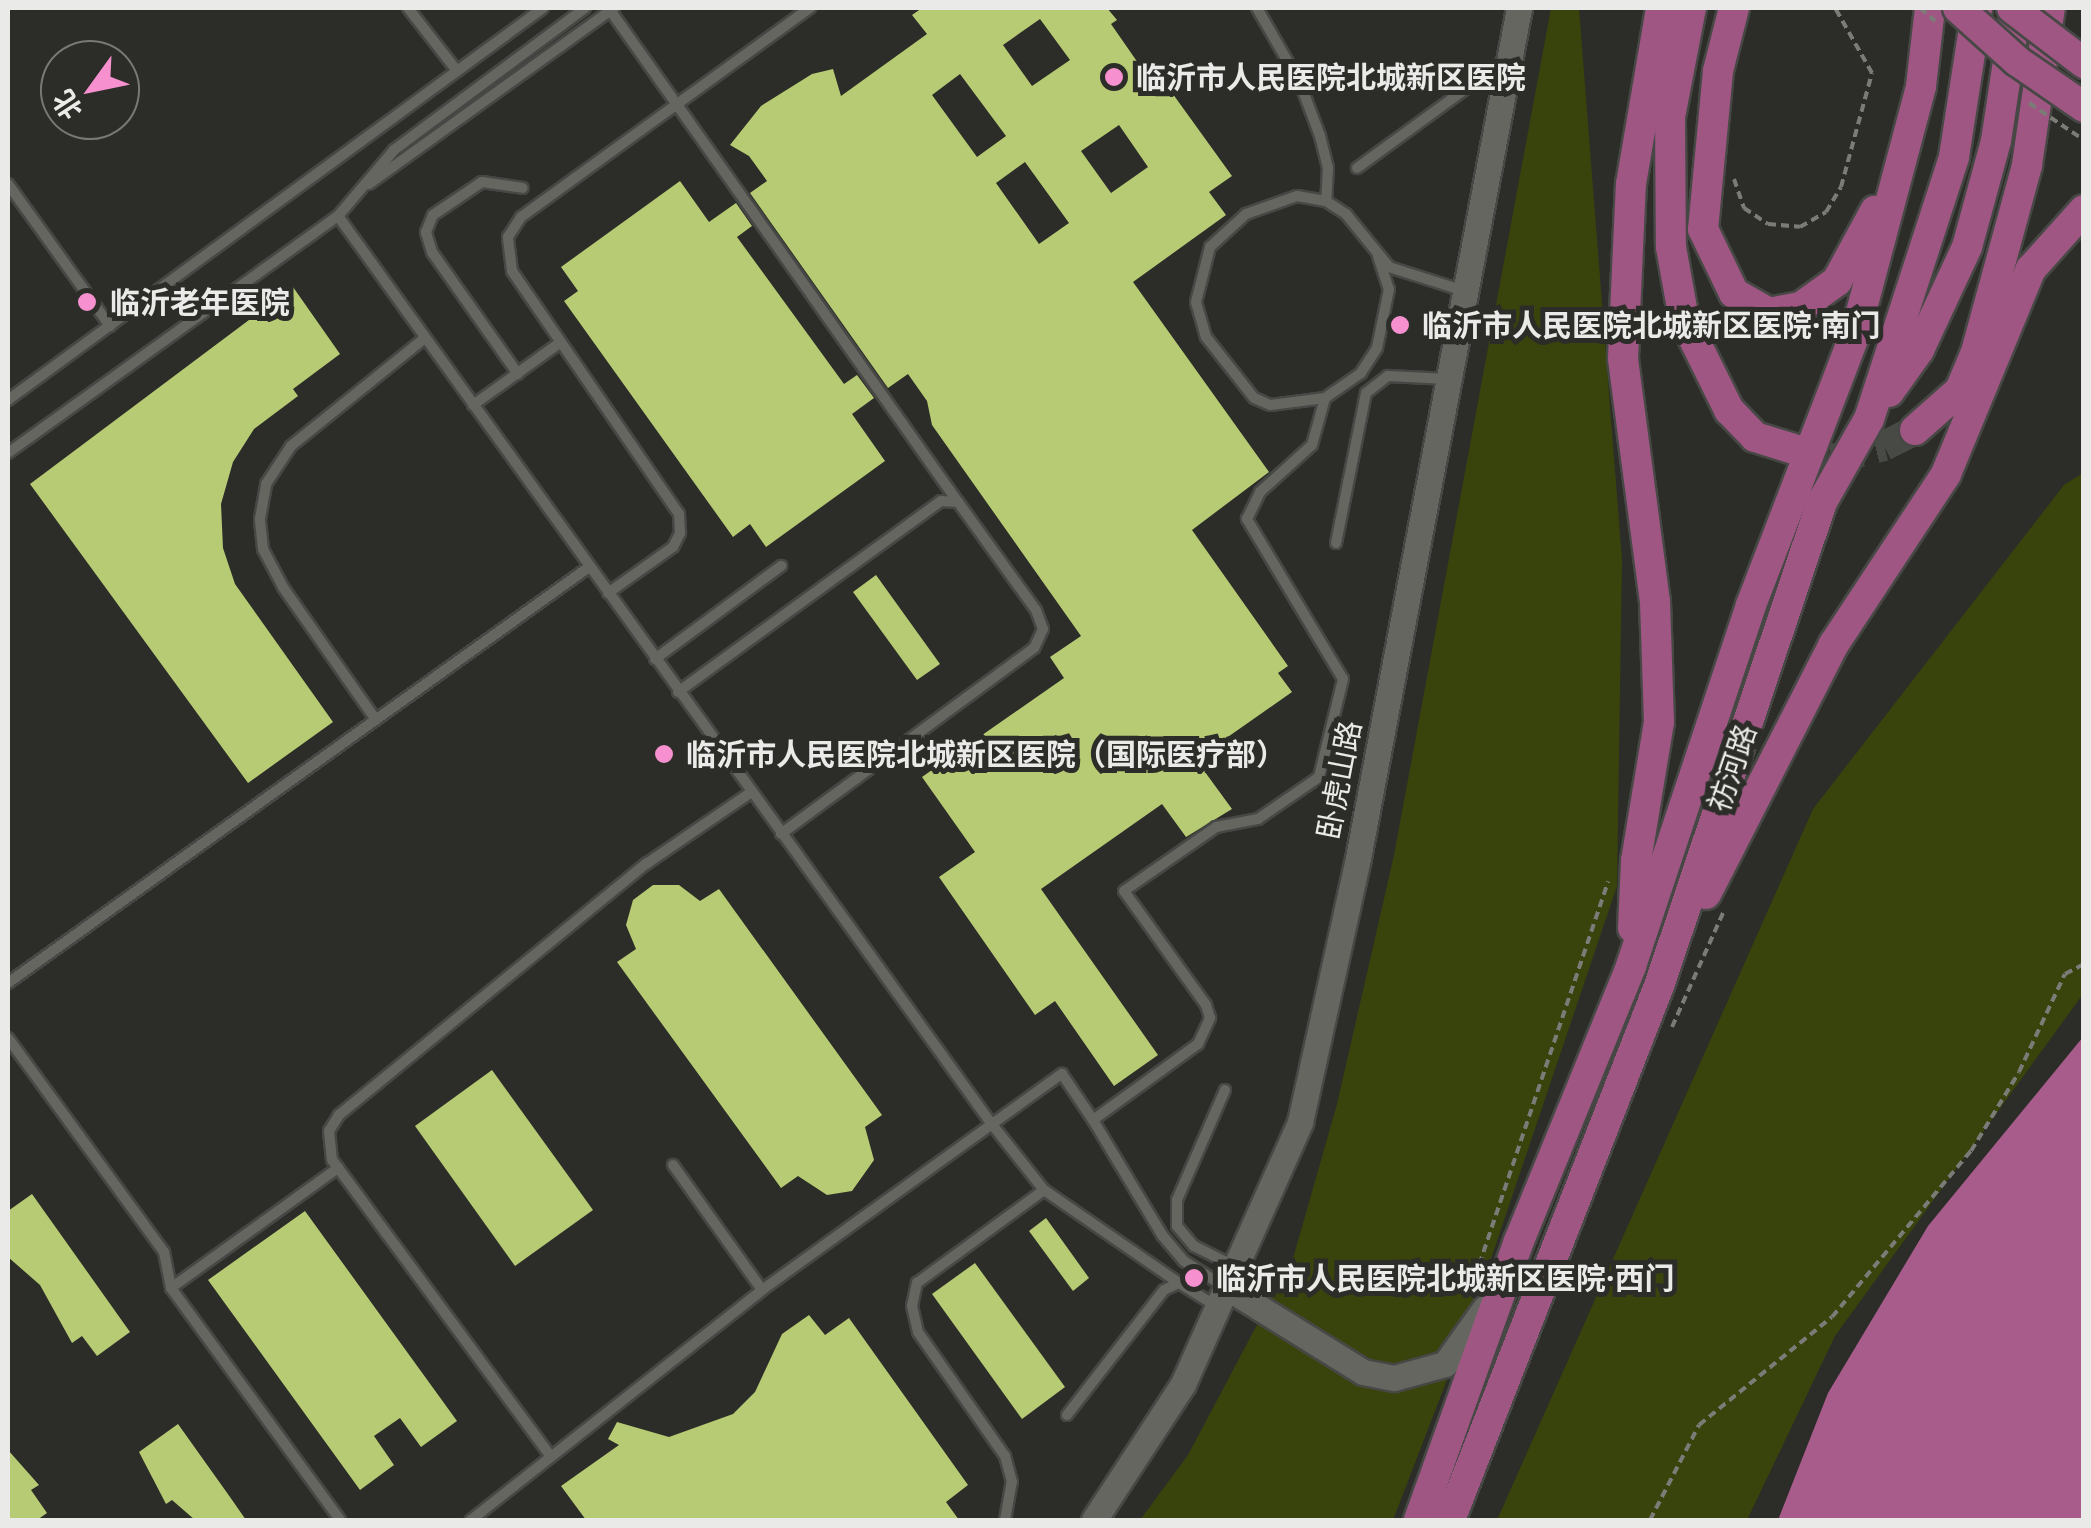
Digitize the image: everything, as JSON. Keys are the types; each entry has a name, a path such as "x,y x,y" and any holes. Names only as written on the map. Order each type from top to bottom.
{"main road":[{"path":"1631,966 1636,861 1659,722 1655,602 1622,358 1631,184 1662,8"},
{"path":"1691,8 1670,117 1671,248 1684,320 1729,410 1755,436 1794,449"},
{"path":"1734,8 1718,71 1703,229 1734,294 1768,312 1801,307 1837,281 1855,255 1921,86"},
{"name":"祊河路","path":"1419,1520 1520,1242 1631,966 1751,605 1856,331 1921,86 1930,8"},
{"path":"1958,8 2018,61 2084,106"},
{"name":"祊河路","path":"1450,1520 1659,986 1822,502 1869,419 1954,157 1977,8"},
{"path":"1869,419 1919,350 1967,247 1996,141 2014,8"},
{"path":"2014,8 2084,63"},
{"path":"1915,430 1960,390 1976,352 2027,166 2050,8"},
{"path":"1659,986 1834,644 1946,474 2031,268 2084,210"}],"street":[{"name":"卧虎山路","path":"1094,1520 1183,1384 1300,1122 1519,8"},
{"path":"1226,1287 1363,1372 1394,1378 1445,1364 1473,1330 1520,1242"}],"lane":[{"path":"408,8 457,71"},
{"path":"8,400 543,8"},
{"path":"8,453 338,216 394,150 586,8"},
{"path":"608,594 673,547 680,533 679,514 512,271 508,237 521,217 810,8"},
{"path":"1258,8 1300,83 1320,136 1328,166 1326,201"},
{"path":"364,187 612,9 1036,610 1043,629 1034,648 780,834"},
{"path":"1358,168 1510,57"},
{"path":"518,374 432,252 426,232 433,216 482,182 523,188"},
{"path":"8,184 110,326"},
{"path":"1378,256 1388,289 1376,348 1361,373 1325,398 1270,405 1254,398 1206,338 1196,302 1210,248 1232,225 1297,196 1326,201 1346,214 1378,256 1402,274 1465,292"},
{"path":"338,216 991,1123 1044,1190 1180,1283"},
{"path":"376,720 284,587 263,549 260,519 266,484 291,446 425,338"},
{"path":"473,405 561,342"},
{"path":"1336,543 1366,393 1388,376 1448,379"},
{"path":"1093,1120 1198,1044 1210,1018 1124,891 1216,827 1258,819 1320,777 1343,679 1247,519 1260,492 1312,444 1325,398"},
{"path":"678,692 920,512 940,500 958,502"},
{"path":"655,659 781,566"},
{"path":"8,983 589,567"},
{"path":"549,1454 338,1168 326,1144 338,1115 646,864 750,792"},
{"path":"8,1038 164,1252 171,1288 340,1520"},
{"path":"470,1520 762,1290 1062,1074 1162,1235 1184,1261 1226,1287"},
{"path":"1225,1090 1177,1200 1178,1226 1226,1287"},
{"path":"673,1165 762,1290"},
{"path":"171,1288 338,1168"},
{"path":"1005,1520 1012,1482 1005,1456 918,1332 912,1306 917,1283 1044,1190"},
{"path":"1067,1415 1164,1290 1180,1283 1226,1287"}],"path":[{"path":"1727,162 1744,208 1768,224 1800,228 1826,212 1841,187 1872,72 1835,8"},
{"path":"1465,1308 1613,864"},
{"path":"1668,1034 1730,895"},
{"path":"1650,1520 1699,1426 1832,1317 1971,1151 2019,1072 2066,974 2084,964"}],"green space":[{"path":"1551,8 1579,8 1622,560 1617,886 1472,1315 1393,1520 1140,1520 1188,1455 1294,1255 1337,1104 1394,855"},
{"path":"2083,473 2083,994 1835,1336 1747,1520 1497,1520 1813,809 2064,485"}],"shaded area":[{"path":"2083,1037 2083,1520 1778,1520 1828,1393 1928,1226"}],"building":[{"path":"922,8 1107,8 1117,20 1111,24 1161,96 1170,90 1232,176 1209,192 1226,215 1133,282 1269,472 1192,530 1288,666 1278,673 1292,692 1205,753 1214,765 1205,772 1232,809 1186,837 1162,804 1041,889 1158,1055 1114,1086 1055,1001 1035,1015 939,877 975,852 922,777 1064,678 1050,657 1081,636 932,425 927,401 908,374 888,388 750,193 767,181 749,156 730,145 761,106 812,74 833,69 841,96 927,34 912,15","holes":["1040,19 1070,60 1032,86 1003,45","960,74 1006,136 977,157 932,95","1119,125 1148,167 1111,193 1081,151","1025,162 1069,223 1039,244 996,183"]},
{"path":"680,181 709,222 736,203 752,226 737,237 844,384 857,375 874,398 852,414 885,461 766,547 750,524 733,537 564,301 578,291 561,267"},
{"path":"293,287 340,354 293,389 298,396 254,429 233,462 221,504 223,548 235,584 333,722 248,783 30,484"},
{"path":"876,575 940,664 917,680 853,592"},
{"path":"653,885 679,885 700,901 719,889 882,1115 865,1127 874,1160 852,1191 827,1195 798,1176 781,1188 617,962 636,949 626,925 633,900"},
{"path":"492,1070 593,1210 515,1266 415,1126"},
{"path":"32,1194 130,1332 97,1356 82,1336 72,1343 40,1285 8,1257 8,1211"},
{"path":"305,1211 457,1421 421,1447 400,1418 374,1436 394,1465 360,1490 208,1280"},
{"path":"1046,1218 1089,1278 1073,1291 1029,1231"},
{"path":"975,1263 1065,1387 1022,1419 932,1294"},
{"path":"809,1315 825,1335 849,1318 968,1485 946,1502 959,1520 586,1520 561,1486 619,1445 608,1439 617,1422 669,1437 733,1414 755,1392 782,1334"},
{"path":"178,1424 246,1520 195,1520 172,1500 166,1504 139,1452"},
{"path":"8,1450 39,1485 31,1490 47,1513 37,1520 8,1520"}],"tunnel":[{"path":"1794,449 1832,459 1884,446 1915,430"}],"place":[{"name":"临沂市人民医院北城新区医院","path":"1114,77"},
{"name":"临沂老年医院","path":"87,302"},
{"name":"临沂市人民医院北城新区医院·南门","path":"1400,325"},
{"name":"临沂市人民医院北城新区医院（国际医疗部）","path":"664,754"},
{"name":"临沂市人民医院北城新区医院·西门","path":"1194,1278"}]}
